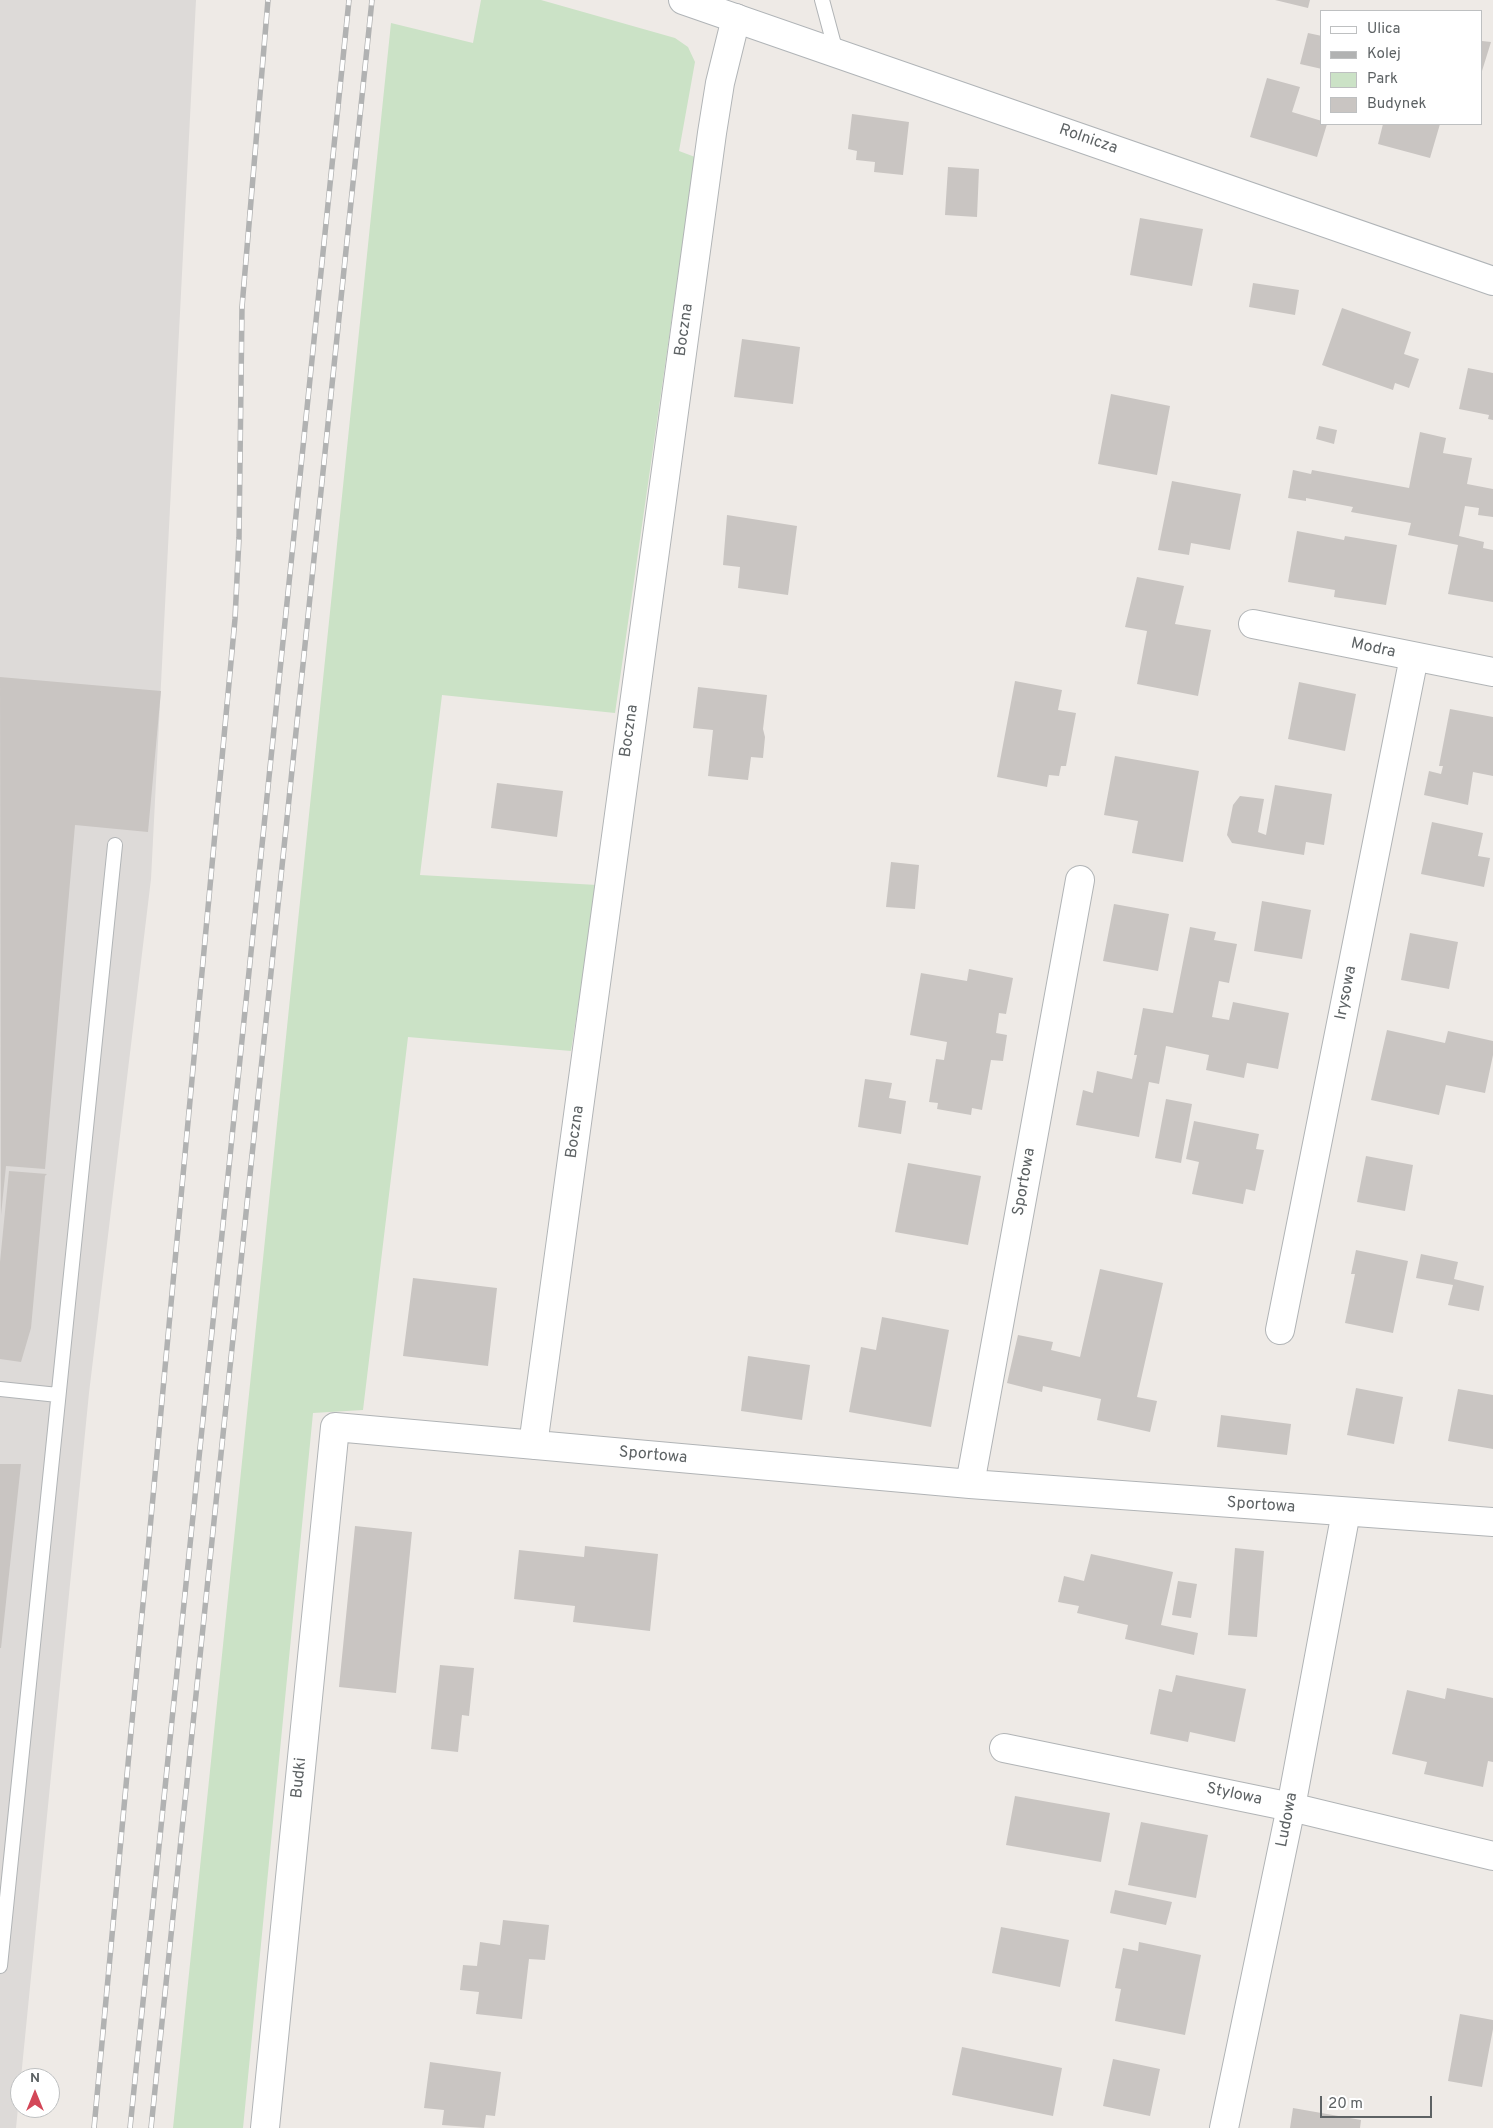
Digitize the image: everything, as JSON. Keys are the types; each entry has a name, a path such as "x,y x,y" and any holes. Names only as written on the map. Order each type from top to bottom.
{"street":[{"name":"Rolnicza","path":"683,0 1493,281"},
{"name":"Boczna","path":"533,1446 712,133 722,74 736,18"},
{"name":"Modra","path":"1253,624 1493,672"},
{"name":"Irysowa","path":"1280,1330 1414,657"},
{"name":"Sportowa","path":"970,1484 1080,880"},
{"name":"Sportowa","path":"335,1427 970,1484 1493,1522"},
{"name":"Budki","path":"265,2128 335,1427"},
{"name":"Ludowa","path":"1224,2128 1291,1807 1346,1512"},
{"name":"Stylowa","path":"1004,1748 1291,1807 1493,1856"}],"lane":[{"path":"822,0 836,52"},
{"path":"0,1966 115,845"},
{"path":"0,1389 58,1395"}],"shaded area":[{"path":"0,0 196,0 151,879 89,1393 22,2068 10,2068 10,2118 17,2118 16,2128 0,2128"}],"green space":[{"path":"481,0 541,0 675,38 688,47 695,62 679,151 695,157 615,713 442,695 420,875 597,885 571,1051 408,1037 363,1410 313,1413 243,2128 173,2128 391,23 473,43"}],"building":[{"path":"1275,0 1310,0 1308,8"},
{"path":"1308,33 1320,36 1320,69 1300,64"},
{"path":"1483,41 1491,42 1483,68"},
{"path":"1267,78 1300,87 1292,112 1320,120 1320,125 1327,125 1317,157 1250,137"},
{"path":"852,114 909,122 903,175 874,172 875,162 856,160 857,151 848,149"},
{"path":"1383,125 1440,125 1430,158 1378,144"},
{"path":"948,167 979,169 977,217 945,215"},
{"path":"1140,218 1203,229 1192,286 1130,275"},
{"path":"1253,283 1299,290 1295,315 1249,307"},
{"path":"1342,308 1411,332 1404,354 1419,359 1409,388 1395,383 1393,390 1322,365"},
{"path":"742,339 800,347 793,404 734,397"},
{"path":"1468,368 1493,373 1493,420 1488,419 1489,415 1459,409"},
{"path":"1111,394 1170,406 1157,475 1098,464"},
{"path":"1319,426 1337,430 1334,444 1316,439"},
{"path":"1420,432 1446,438 1443,453 1472,458 1467,484 1493,489 1493,517 1478,515 1479,508 1465,506 1459,536 1484,542 1483,548 1493,550 1493,602 1448,594 1458,545 1408,535 1411,523 1351,512 1353,507 1306,498 1306,501 1288,498 1293,470 1311,474 1312,470 1409,488"},
{"path":"1172,481 1241,494 1230,550 1191,543 1189,555 1158,550"},
{"path":"727,515 797,526 788,595 738,588 740,567 723,565"},
{"path":"1297,531 1344,540 1345,536 1397,545 1386,605 1334,597 1335,590 1288,582"},
{"path":"1137,577 1184,586 1175,624 1211,630 1198,696 1137,684 1147,631 1125,627"},
{"path":"0,677 161,691 148,832 75,825 45,1169 6,1166 1,1215"},
{"path":"1015,681 1062,690 1058,710 1076,713 1066,766 1061,766 1059,776 1049,775 1047,787 997,777"},
{"path":"1299,682 1356,694 1345,751 1288,739"},
{"path":"698,687 767,695 763,729 765,737 763,758 751,757 748,780 708,776 713,730 693,728"},
{"path":"1450,709 1493,717 1493,776 1473,772 1468,805 1424,795 1429,771 1441,774 1443,766 1439,766"},
{"path":"1115,756 1199,771 1183,862 1132,853 1138,821 1104,815"},
{"path":"497,783 563,791 557,837 491,828"},
{"path":"1275,785 1332,794 1324,845 1306,842 1304,855 1232,843 1227,835 1233,805 1240,796 1264,799 1258,832 1266,835"},
{"path":"1432,822 1483,833 1478,856 1490,858 1484,887 1421,874"},
{"path":"891,862 919,865 915,909 886,907"},
{"path":"1262,901 1311,910 1302,959 1254,951"},
{"path":"1114,904 1169,914 1158,971 1103,961"},
{"path":"1190,927 1216,932 1214,940 1237,944 1229,983 1219,981 1212,1017 1229,1020 1233,1002 1289,1013 1278,1069 1247,1063 1244,1078 1206,1070 1209,1055 1166,1046 1159,1084 1149,1082 1139,1137 1076,1125 1083,1090 1093,1093 1097,1071 1132,1079 1137,1055 1134,1055 1143,1008 1173,1013"},
{"path":"1410,933 1458,942 1449,989 1401,980"},
{"path":"969,969 1013,978 1006,1014 999,1013 996,1033 1007,1035 1003,1061 991,1060 982,1110 972,1108 971,1115 937,1109 938,1103 929,1102 936,1059 944,1060 947,1042 910,1035 921,973 967,981"},
{"path":"1387,1030 1445,1043 1448,1031 1493,1041 1493,1055 1485,1093 1446,1085 1439,1115 1371,1100"},
{"path":"865,1079 892,1083 889,1098 906,1101 901,1134 858,1127"},
{"path":"1166,1099 1192,1104 1181,1163 1155,1158"},
{"path":"1194,1121 1259,1134 1256,1149 1264,1150 1255,1191 1246,1189 1243,1204 1192,1194 1199,1162 1186,1159"},
{"path":"1366,1156 1413,1165 1405,1211 1357,1202"},
{"path":"908,1163 981,1176 968,1245 895,1232"},
{"path":"9,1171 47,1174 45,1176 31,1328 21,1362 0,1359 0,1262"},
{"path":"1356,1250 1408,1261 1393,1333 1345,1323 1355,1274 1351,1274"},
{"path":"1421,1254 1458,1262 1454,1279 1484,1286 1479,1311 1448,1305 1453,1285 1416,1278"},
{"path":"1100,1269 1163,1283 1137,1397 1157,1401 1150,1432 1097,1420 1101,1399 1043,1386 1042,1392 1007,1383 1018,1335 1053,1342 1051,1350 1080,1357"},
{"path":"413,1278 497,1288 488,1366 403,1356"},
{"path":"882,1317 949,1330 931,1427 849,1412 861,1347 876,1350"},
{"path":"748,1356 810,1365 802,1420 741,1411"},
{"path":"1356,1388 1403,1397 1394,1444 1347,1435"},
{"path":"1458,1389 1493,1395 1493,1449 1448,1441"},
{"path":"1221,1415 1291,1424 1287,1455 1217,1447"},
{"path":"0,1464 21,1464 1,1648 0,1648"},
{"path":"355,1526 412,1532 396,1693 339,1687"},
{"path":"585,1546 658,1554 650,1631 573,1622 575,1606 514,1599 519,1550 584,1557"},
{"path":"1235,1548 1264,1551 1257,1637 1228,1635"},
{"path":"1091,1554 1173,1572 1161,1625 1198,1633 1194,1655 1125,1639 1128,1625 1077,1613 1079,1606 1058,1602 1064,1576 1084,1581"},
{"path":"1178,1581 1197,1584 1191,1618 1172,1615"},
{"path":"440,1665 474,1668 469,1716 462,1715 458,1752 431,1749"},
{"path":"1176,1675 1246,1689 1235,1742 1190,1732 1188,1742 1150,1734 1159,1689 1172,1692"},
{"path":"1447,1688 1493,1698 1493,1762 1488,1761 1483,1787 1424,1774 1427,1762 1392,1754 1407,1690 1445,1699"},
{"path":"1015,1796 1110,1813 1101,1862 1006,1845"},
{"path":"1141,1822 1208,1835 1196,1898 1128,1885"},
{"path":"1115,1890 1172,1902 1166,1925 1110,1913"},
{"path":"503,1920 549,1925 545,1960 529,1959 522,2019 476,2014 479,1992 460,1990 463,1965 477,1966 480,1942 500,1945"},
{"path":"1001,1927 1069,1940 1060,1987 992,1973"},
{"path":"1139,1942 1201,1955 1185,2035 1115,2021 1121,1989 1115,1988 1123,1948 1138,1951"},
{"path":"1460,2014 1493,2020 1482,2087 1448,2081"},
{"path":"962,2047 1062,2068 1053,2116 952,2095"},
{"path":"1113,2059 1160,2069 1150,2116 1103,2106"},
{"path":"430,2062 501,2072 495,2116 486,2115 484,2128 442,2125 444,2110 424,2108"},
{"path":"1293,2108 1361,2120 1360,2128 1290,2128"}],"railway":[{"path":"94,2128 235,619 239,538 242,307 268,0"},
{"path":"130,2128 349,0"},
{"path":"151,2128 372,0"}]}
